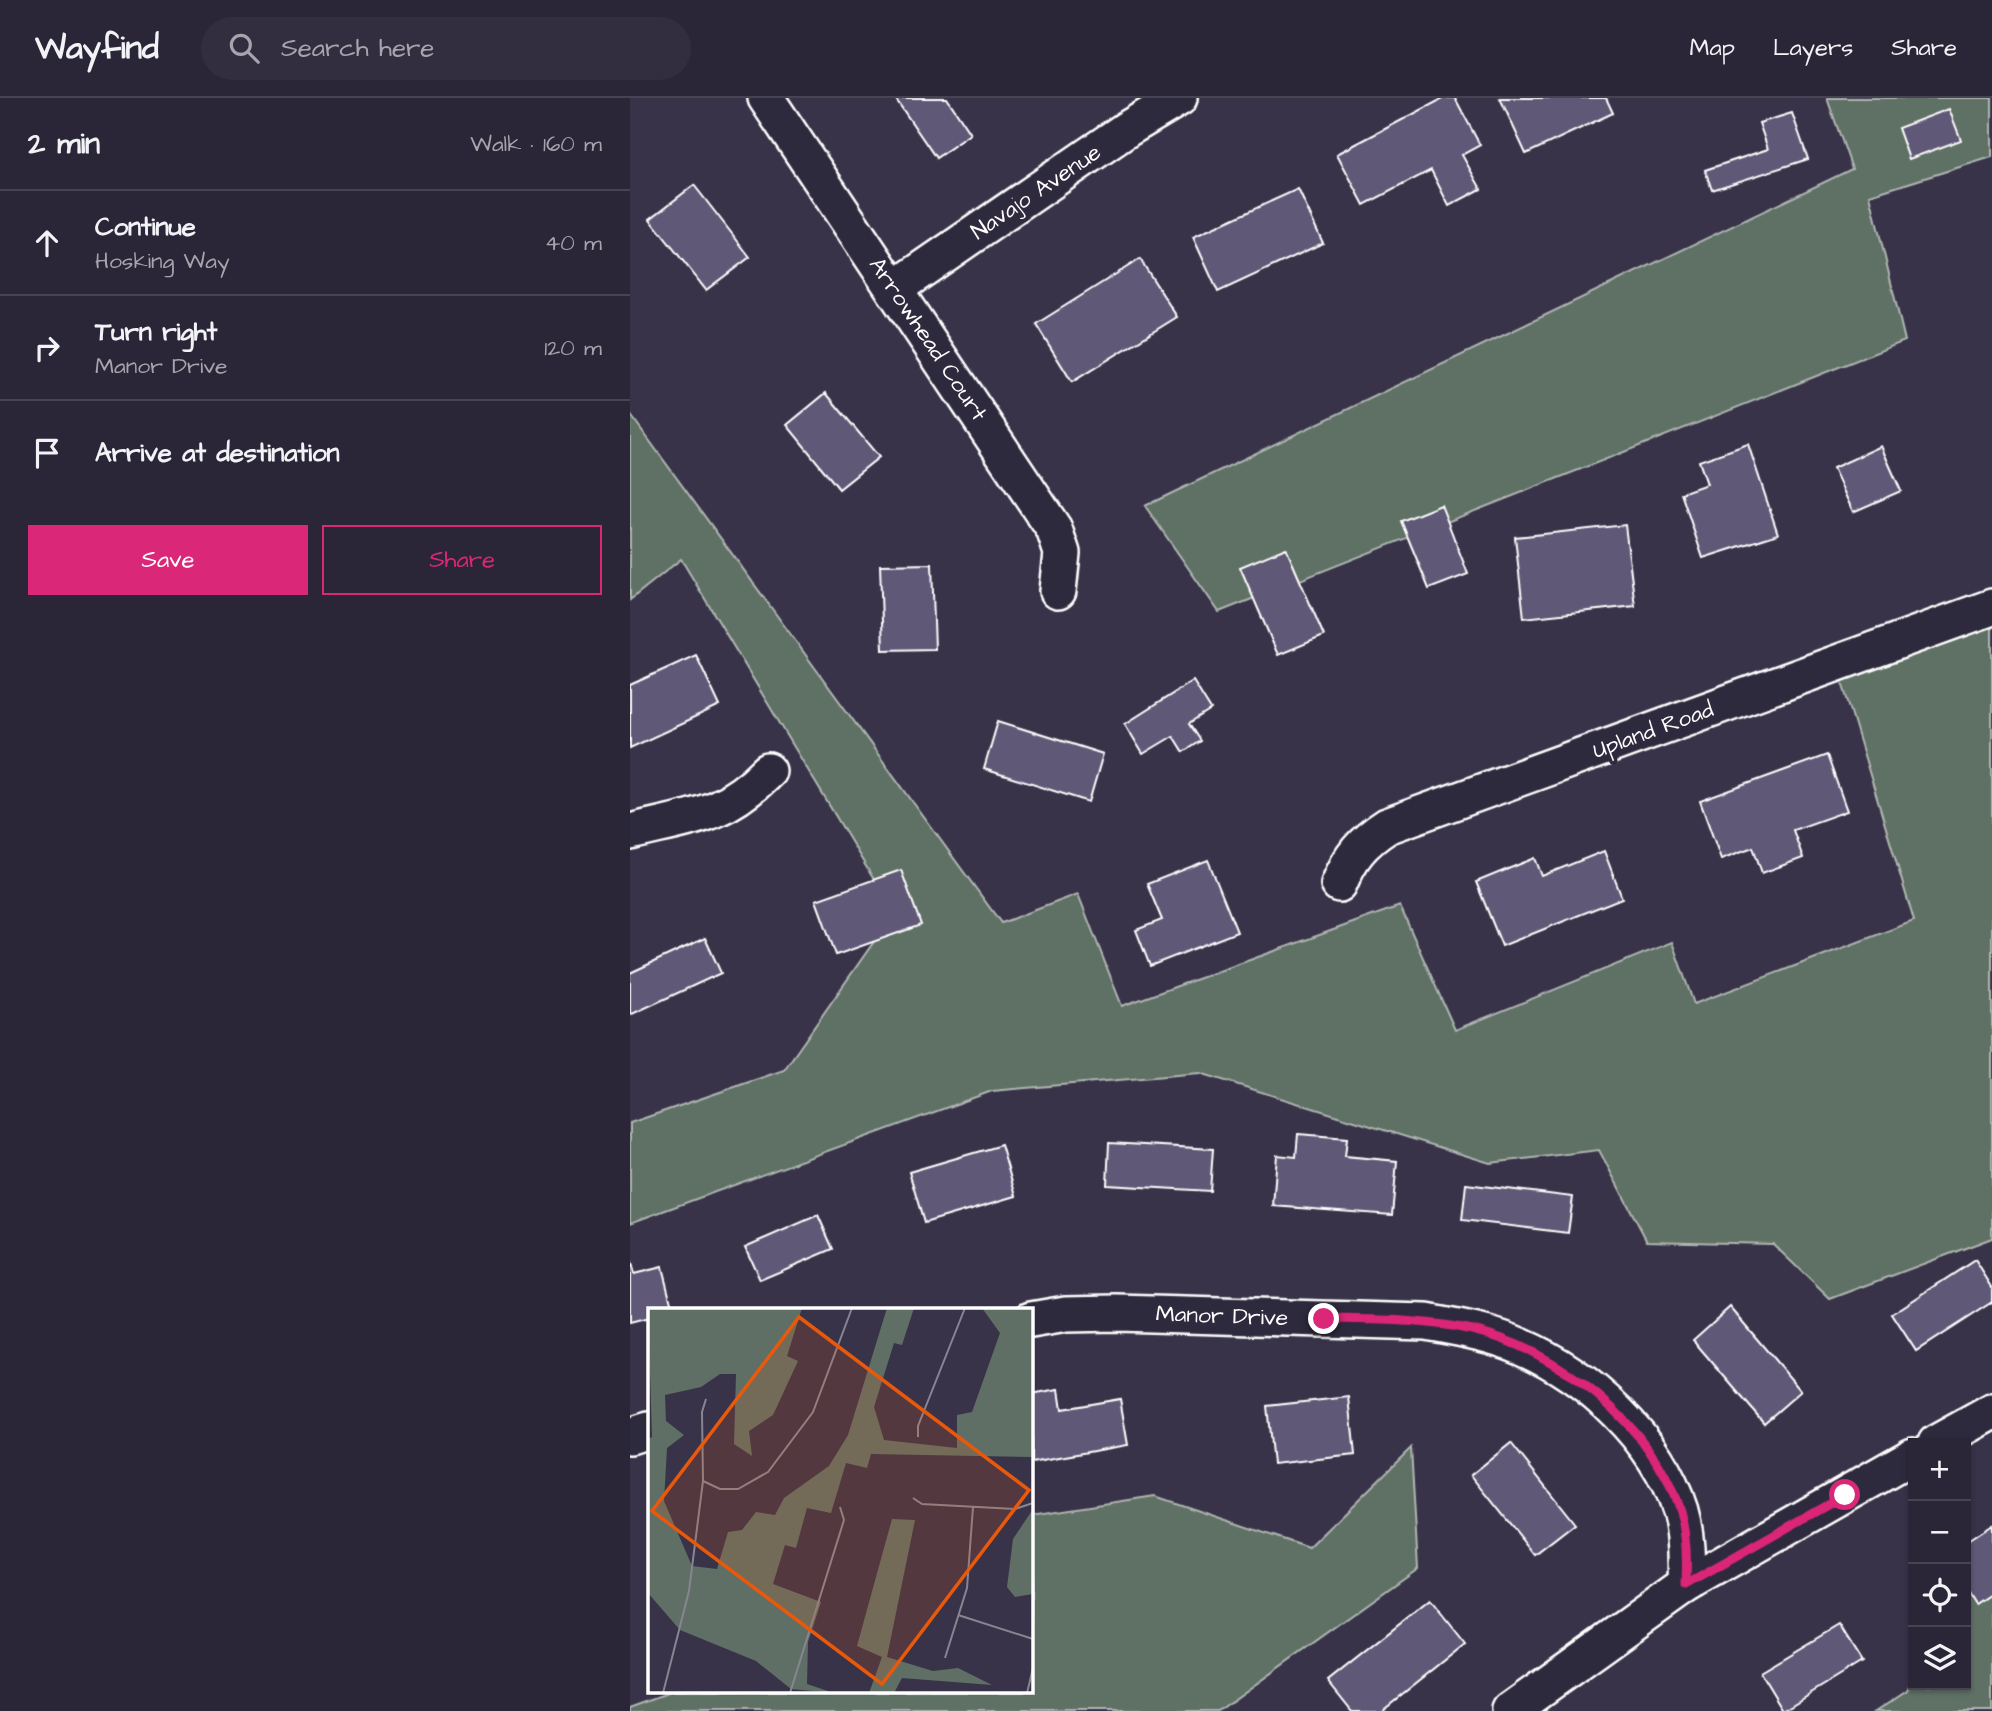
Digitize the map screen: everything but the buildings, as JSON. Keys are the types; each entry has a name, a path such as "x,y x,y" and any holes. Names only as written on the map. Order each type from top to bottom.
{"street":[{"name":"Arrowhead Court","path":"766,98 1054,528 1062,553 1058,591"},
{"name":"Navajo Avenue","path":"894,289 1127,129 1179,98"},
{"name":"Upland Road","path":"1339,884 1350,858 1368,838 1387,826 1992,607"},
{"path":"630,832 719,810 751,789 768,771"},
{"name":"Manor Drive","path":"1032,1320 1066,1314 1117,1313 1426,1322 1474,1331 1520,1346 1563,1369 1595,1394 1642,1442 1667,1479 1680,1511 1687,1548 1686,1585"},
{"path":"1945,1438 1992,1412"},
{"path":"630,1436 648,1430"},
{"path":"1510,1711 1686,1585 1908,1459"}],"green space":[{"path":"1827,98 1992,98 1992,157 1870,195 1905,341 1219,612 1145,506 1852,169"},
{"path":"630,414 1001,923 1078,894 1122,1006 1400,906 1455,1030 1672,942 1694,1004 1914,921 1832,649 1992,593 1992,1238 1830,1299 1773,1244 1647,1241 1599,1150 1490,1163 1200,1073 992,1091 630,1223 630,1123 784,1070 894,913 681,559 630,600"},
{"path":"1411,1448 1418,1568 1218,1711 630,1711 630,1707 666,1694 1032,1694 1032,1515 1155,1496 1309,1548"},
{"path":"1992,1542 1992,1711 1876,1711 1908,1690 1971,1690 1971,1579"}],"route":[{"path":"1324,1319 1426,1322 1474,1331 1520,1346 1563,1369 1606,1402 1642,1442 1667,1479 1680,1511 1687,1548 1686,1585 1845,1495"}]}
